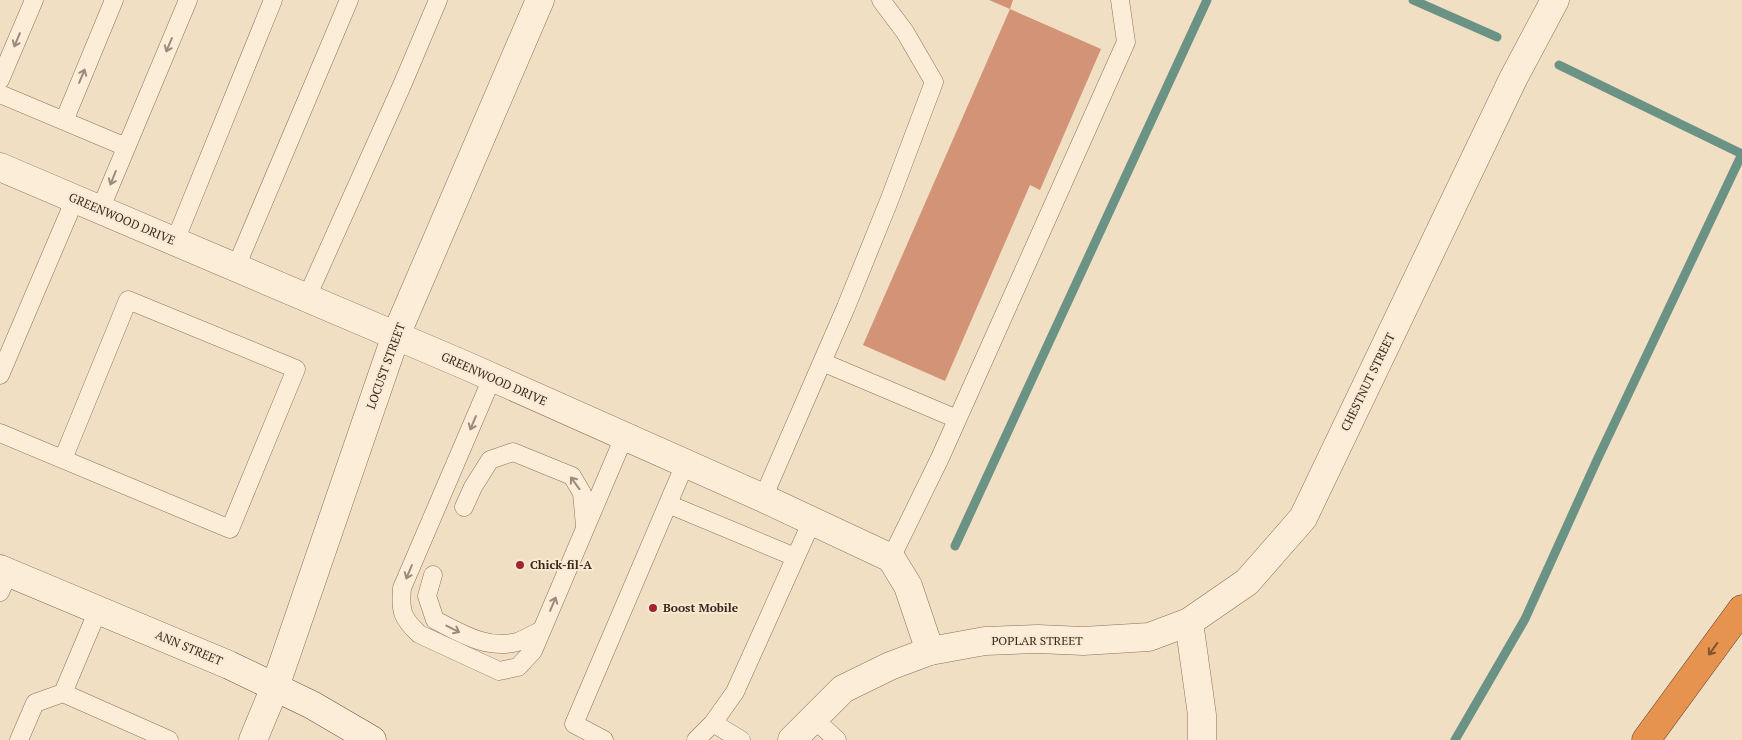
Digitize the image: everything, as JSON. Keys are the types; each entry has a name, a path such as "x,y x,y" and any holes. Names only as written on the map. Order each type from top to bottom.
{"highway":[{"path":"1646,740 1742,610"}],"street":[{"name":"LOCUST STREET","path":"253,740 275,687 396,335 540,0"},
{"name":"CHESTNUT STREET","path":"1189,622 1247,582 1303,518 1513,79 1554,0"},
{"name":"GREENWOOD DRIVE","path":"0,167 396,335 763,498 891,558"},
{"path":"891,558 908,586 930,651"},
{"name":"ANN STREET","path":"3,578 98,610 229,665 312,706 372,740"},
{"name":"POPLAR STREET","path":"792,740 843,689 890,666 930,651 985,641 1038,639 1083,641 1150,637 1189,622"},
{"path":"1189,622 1202,715 1202,740"}],"lane":[{"path":"0,80 34,0"},
{"path":"64,121 114,0"},
{"path":"100,210 188,0"},
{"path":"175,241 273,0"},
{"path":"236,267 349,0"},
{"path":"307,298 403,84 438,0"},
{"path":"763,498 890,201 934,82 906,32 881,0"},
{"path":"891,558 957,419 1126,42 1120,0"},
{"path":"0,94 126,147"},
{"path":"0,375 75,199"},
{"path":"0,433 62,459 230,529 296,370 128,300 62,459"},
{"path":"822,362 957,419"},
{"path":"492,378 402,588 401,602 402,616 419,634 499,671 518,667 533,651 624,437"},
{"path":"464,507 473,487 490,460 514,452 572,476 582,493 585,529"},
{"path":"604,740 574,724 685,464"},
{"path":"668,504 795,557"},
{"path":"696,740 712,723 735,692 812,521"},
{"path":"432,575 427,596 435,620 492,645 517,642 542,630"},
{"path":"63,693 98,610"},
{"path":"19,740 35,703 63,693 168,740"},
{"path":"813,718 837,740"},
{"path":"712,723 741,740"}],"building":[{"path":"989,0 1013,0 1010,9"},
{"path":"1010,9 1101,49 1040,190 1030,185 945,381 863,345"}],"waterway":[{"path":"955,546 1207,0"},
{"path":"1413,0 1497,37"},
{"path":"1559,65 1742,154"},
{"path":"1455,740 1525,619 1597,460 1742,154"}],"place":[{"name":"Chick-fil-A","path":"520,565"},
{"name":"Boost Mobile","path":"653,608"}]}
